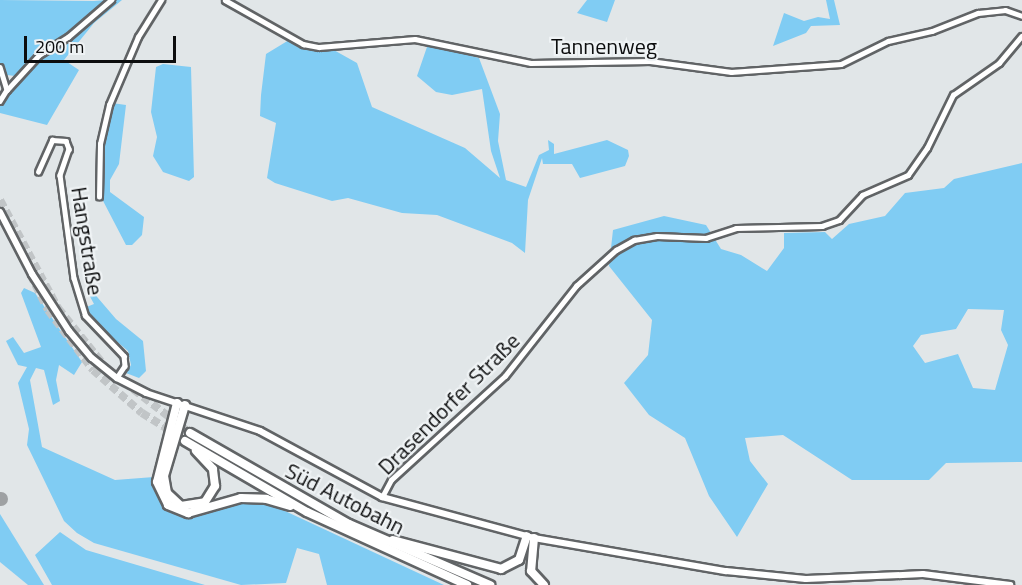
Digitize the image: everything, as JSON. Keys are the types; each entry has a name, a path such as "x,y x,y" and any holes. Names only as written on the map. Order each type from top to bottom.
{"highway":[{"path":"181,404 166,462 164,487 174,502 196,506 211,495 216,480 213,469 188,437"},
{"path":"181,404 157,482 168,505 181,512 196,513 230,501 255,498 308,512"},
{"name":"Süd Autobahn","path":"188,437 308,512 467,585"},
{"name":"Süd Autobahn","path":"188,437 374,536 490,585"},
{"path":"374,536 501,569 519,560 530,537"},
{"path":"530,537 531,571 544,585"}],"main road":[{"path":"0,212 32,274 69,331 92,358 117,378 181,404 260,431 382,496 530,537 766,576 923,574 1010,585"}],"street":[{"path":"0,101 39,55 68,37 111,0"},
{"path":"99,197 100,144 109,105 138,36 161,0"},
{"name":"Tannenweg","path":"225,0 303,44 319,47 415,39 531,63 650,61 731,72 841,64 888,41 932,31 978,13 1005,10 1022,16"},
{"name":"Drasendorfer Straße","path":"382,496 391,480 505,376 576,286 616,250 634,240 657,236 706,238 736,228 822,226 839,220 862,195 896,182 913,170 953,95 999,63 1022,36"},
{"path":"0,67 8,90"},
{"name":"Hangstraße","path":"38,172 52,140 66,141 69,149 60,176 78,299 94,327 124,356 125,366 117,378"}],"shaded area":[{"path":"0,0 107,0 66,35 34,54 15,76 7,75 0,63"},
{"path":"115,0 122,0 94,23 64,60 79,70 47,125 0,113 0,106 37,60 71,40"},
{"path":"587,0 615,0 607,22 577,13"},
{"path":"826,0 834,0 840,25 811,26 806,33 773,46 784,13 804,21 818,17 830,19"},
{"path":"289,40 310,50 332,49 357,63 372,107 465,148 500,178 491,151 482,89 452,95 436,92 417,76 428,44 479,58 500,114 498,141 506,180 526,187 539,155 549,150 548,140 554,144 554,154 607,140 628,150 629,156 625,166 580,178 572,164 543,164 542,158 528,200 525,253 512,243 437,215 402,213 348,198 332,201 275,183 267,178 276,123 260,116 261,95 266,54"},
{"path":"163,64 191,67 194,177 189,181 163,172 153,156 157,137 151,112 156,67"},
{"path":"112,103 126,105 119,164 110,180 110,192 144,217 142,235 132,245 126,245 101,197 103,145"},
{"path":"1022,163 1022,462 946,463 929,480 852,480 783,435 745,438 750,461 768,484 737,537 709,496 685,438 649,415 624,383 648,355 652,320 609,266 613,230 664,216 706,225 721,249 741,255 767,271 784,248 784,233 825,232 832,239 849,224 885,216 905,193 944,188 954,179","holes":["968,309 1004,310 1001,330 1008,345 995,390 973,388 958,354 925,363 913,346 921,335 956,329"]},
{"path":"24,288 35,293 82,362 74,375 59,365 56,380 60,401 53,405 44,370 36,368 30,380 42,447 115,480 154,477 158,499 176,514 198,516 241,502 270,504 444,585 327,585 319,554 297,548 286,583 241,585 94,543 77,533 64,521 27,445 29,429 18,383 27,367 18,365 6,341 13,337 24,353 41,347 21,293"},
{"path":"87,291 92,291 116,319 143,341 146,371 139,378 126,373 131,365 128,351 87,316 84,308 94,304"},
{"path":"0,514 44,585 28,585 0,562"},
{"path":"60,532 86,550 205,585 52,585 35,555"}],"tunnel":[{"path":"0,200 58,308 103,364"},
{"path":"30,274 48,310 93,370 142,413 174,433"},
{"path":"124,382 190,433"}]}
